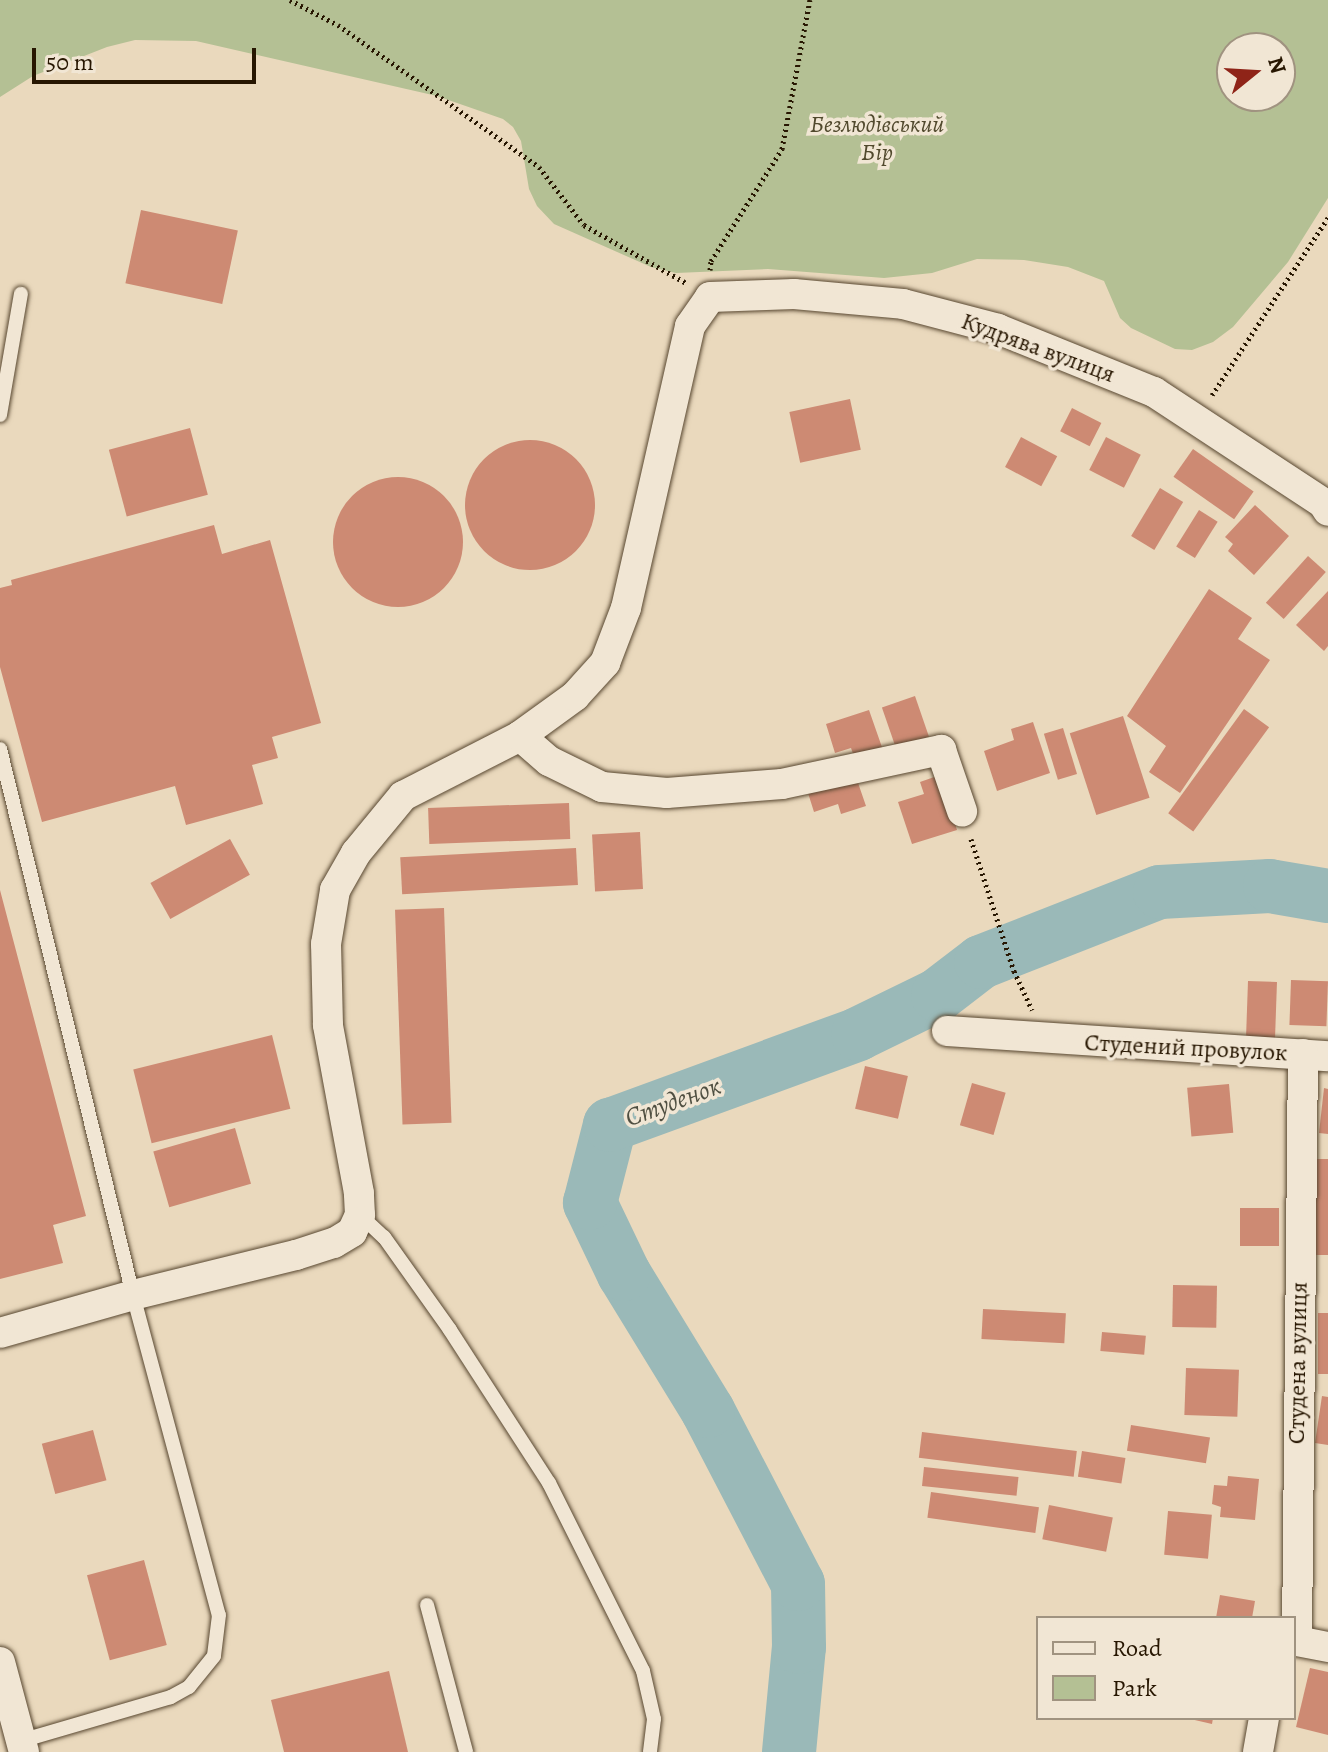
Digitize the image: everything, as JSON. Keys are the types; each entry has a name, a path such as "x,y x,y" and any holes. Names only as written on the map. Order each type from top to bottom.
{"street":[{"name":"Кудрява вулиця","path":"710,297 794,294 903,304 998,329 1154,392 1326,506"},
{"path":"0,1333 334,1243 352,1232 360,1215 328,1025 326,944 335,890 356,853 403,796 520,736 575,696 605,663 626,608 690,326 710,297"},
{"path":"520,736 549,761 602,787 667,793 782,784 941,750 962,811"},
{"name":"Студений провулок","path":"947,1031 1045,1040 1315,1055"},
{"name":"Студена вулиця","path":"1315,1055 1296,1642 1328,1647"},
{"path":"1,1667 23,1746"},
{"path":"1258,1752 1264,1720"}],"lane":[{"path":"0,415 21,294"},
{"path":"0,749 133,1295 219,1615 219,1636 204,1673 171,1697 23,1746"},
{"path":"360,1215 384,1237 442,1318 549,1483 643,1671 654,1719 650,1752"},
{"path":"427,1605 466,1752"}],"path":[{"path":"290,0 338,25 539,167 584,225 710,297 711,261 782,149 810,0"},
{"path":"1197,419 1328,218"},
{"path":"962,811 1014,971"}],"green space":[{"name":"Безлюдівський Бір","path":"0,0 1328,0 1328,198 1288,262 1233,327 1213,342 1192,350 1175,349 1131,328 1120,318 1104,281 1068,267 1024,260 977,259 932,273 884,278 768,269 676,273 651,267 554,224 537,206 529,189 521,141 513,127 503,119 437,96 196,41 135,40 107,47 33,76 0,97"}],"building":[{"path":"141,210 238,231 222,304 125,283"},
{"path":"850,399 861,450 800,463 789,412"},
{"path":"1072,408 1101,423 1090,446 1060,431"},
{"path":"190,428 208,495 127,516 109,450"},
{"path":"1021,437 1057,456 1041,486 1005,467"},
{"path":"1106,437 1141,455 1124,488 1089,470"},
{"path":"530,440 555,445 576,459 590,480 595,505 590,530 576,551 555,565 530,570 505,565 484,551 470,530 465,505 470,480 484,459 505,445"},
{"path":"1193,449 1254,491 1234,519 1173,477"},
{"path":"398,477 423,482 444,496 458,517 463,542 458,567 444,588 423,602 398,607 373,602 352,588 338,567 333,542 338,517 352,496 373,482"},
{"path":"1160,488 1183,502 1154,550 1131,536"},
{"path":"1255,505 1289,536 1254,575 1228,551 1233,544 1225,537"},
{"path":"1199,510 1218,522 1195,558 1176,546"},
{"path":"214,525 222,554 270,540 321,723 272,737 278,758 252,765 263,804 186,825 175,786 42,822 0,667 0,588 12,585 11,580"},
{"path":"1308,556 1326,572 1284,619 1266,603"},
{"path":"1209,589 1252,618 1238,639 1270,660 1180,793 1149,772 1166,746 1127,716"},
{"path":"1328,591 1328,646 1324,651 1296,625"},
{"path":"915,696 929,737 896,748 882,707"},
{"path":"1244,709 1269,727 1193,832 1168,813"},
{"path":"869,710 884,753 856,762 851,748 835,753 826,724"},
{"path":"1123,716 1150,798 1096,815 1070,733"},
{"path":"1033,722 1050,773 997,791 984,751 1014,740 1011,729"},
{"path":"1063,728 1077,774 1058,780 1044,734"},
{"path":"940,775 957,830 912,844 898,802 924,794 920,782"},
{"path":"856,777 866,806 841,814 838,804 814,812 808,793"},
{"path":"569,803 570,839 429,844 428,808"},
{"path":"640,832 643,889 595,891 592,835"},
{"path":"230,839 250,875 170,919 150,883"},
{"path":"576,848 578,885 402,894 400,857"},
{"path":"0,890 86,1216 53,1225 63,1263 0,1279"},
{"path":"444,908 452,1123 403,1125 395,910"},
{"path":"1291,980 1328,981 1326,1026 1289,1025"},
{"path":"1248,981 1277,982 1275,1038 1246,1037"},
{"path":"272,1035 290,1109 152,1143 133,1070"},
{"path":"865,1066 908,1076 898,1119 855,1109"},
{"path":"972,1083 1006,1093 994,1135 960,1125"},
{"path":"1229,1084 1233,1133 1191,1136 1187,1088"},
{"path":"1324,1088 1328,1089 1328,1134 1319,1133"},
{"path":"235,1128 251,1184 169,1207 153,1151"},
{"path":"1316,1159 1328,1159 1328,1255 1316,1255"},
{"path":"1240,1208 1279,1208 1279,1246 1240,1246"},
{"path":"1173,1285 1217,1286 1216,1328 1172,1327"},
{"path":"983,1309 1066,1313 1064,1343 981,1339"},
{"path":"1318,1313 1328,1313 1328,1374 1318,1374"},
{"path":"1102,1332 1146,1336 1144,1355 1100,1351"},
{"path":"1186,1368 1239,1370 1237,1417 1184,1415"},
{"path":"1322,1396 1328,1397 1328,1445 1315,1443"},
{"path":"1131,1425 1210,1438 1206,1463 1127,1451"},
{"path":"93,1430 106,1480 55,1494 42,1444"},
{"path":"922,1432 1077,1451 1074,1477 919,1458"},
{"path":"1082,1451 1125,1458 1121,1484 1078,1477"},
{"path":"924,1467 1018,1477 1016,1496 922,1486"},
{"path":"1228,1476 1259,1479 1255,1520 1220,1517 1221,1507 1212,1504 1214,1485 1227,1486"},
{"path":"931,1492 1039,1507 1035,1533 927,1518"},
{"path":"1049,1505 1113,1517 1106,1552 1042,1539"},
{"path":"1168,1511 1212,1515 1208,1559 1164,1555"},
{"path":"144,1560 167,1645 110,1660 87,1575"},
{"path":"1220,1595 1255,1601 1252,1616 1216,1616"},
{"path":"1310,1668 1328,1672 1328,1735 1296,1727"},
{"path":"389,1671 408,1752 284,1752 271,1700"}],"waterway":[{"name":"Студенок","path":"789,1752 799,1647 798,1584 708,1411 624,1274 590,1203 610,1125 858,1034 938,995 981,962 1160,892 1270,886 1328,896"}]}
